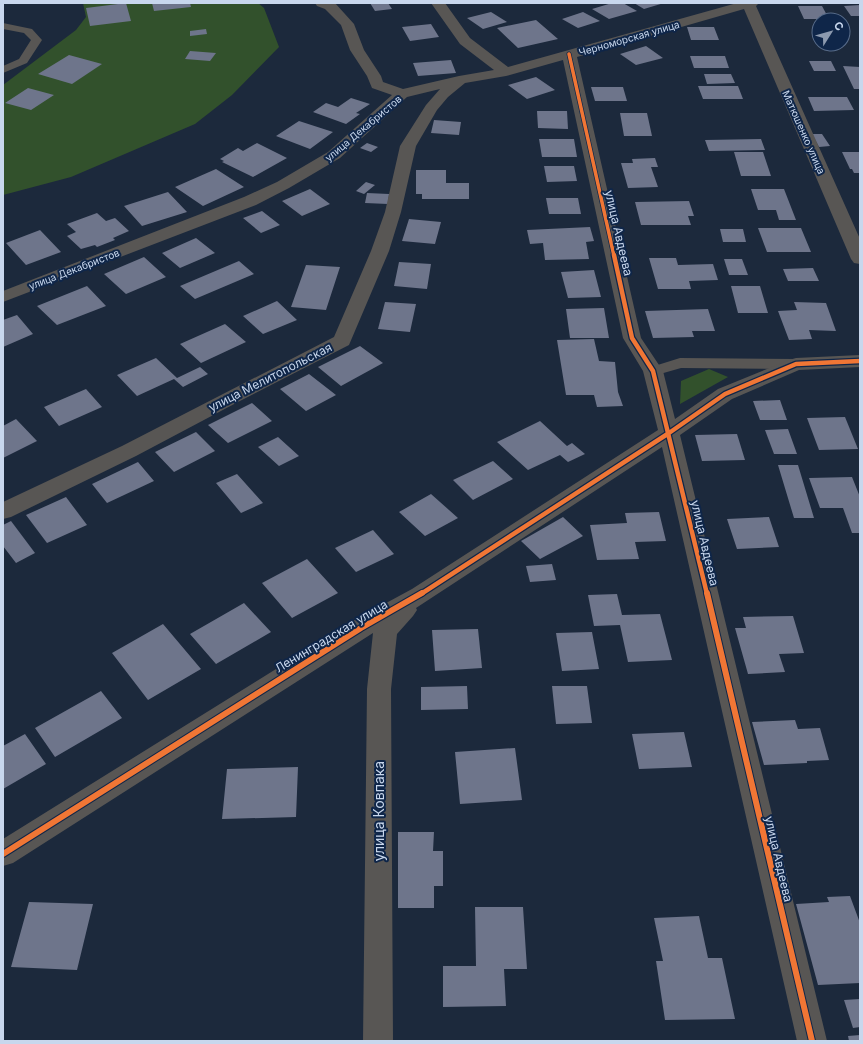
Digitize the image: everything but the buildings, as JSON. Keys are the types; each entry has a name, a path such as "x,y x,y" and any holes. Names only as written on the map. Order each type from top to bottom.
{"street":[{"path":"322,3 330,6 347,24 357,50 374,76 377,85 402,94"},
{"path":"438,3 465,41 506,72"},
{"name":"Черноморская улица","path":"506,72 750,4"},
{"name":"Матюшенко улица","path":"750,4 860,259"},
{"name":"улица Авдеева","path":"569,54 632,338 653,371 669,433 812,1041"},
{"name":"улица Декабристов","path":"3,297 250,201 283,185 334,155 402,94 460,80 506,72"},
{"name":"улица Мелитопольская","path":"3,511 129,451 229,398 342,341 380,251 393,212 408,146 431,108 460,80"},
{"path":"796,364 860,361"},
{"name":"Ленинградская улица","path":"3,854 361,628 420,595 669,433 725,394 796,364"},
{"name":"улица Ковпака","path":"378,1041 378,689 385,631 420,595"}],"lane":[{"path":"3,26 28,31 37,40 23,61 3,70"},
{"path":"653,371 680,363 796,364"}],"green space":[{"path":"83,3 258,3 264,8 279,47 232,95 195,124 71,177 3,195 3,85 76,30 86,17"},
{"path":"709,369 728,377 680,404 681,381"}],"cycle path":[{"path":"569,54 632,338 653,371 669,433 812,1041"},
{"path":"3,854 361,628 420,595 669,433 725,394 796,364 860,361"}]}
